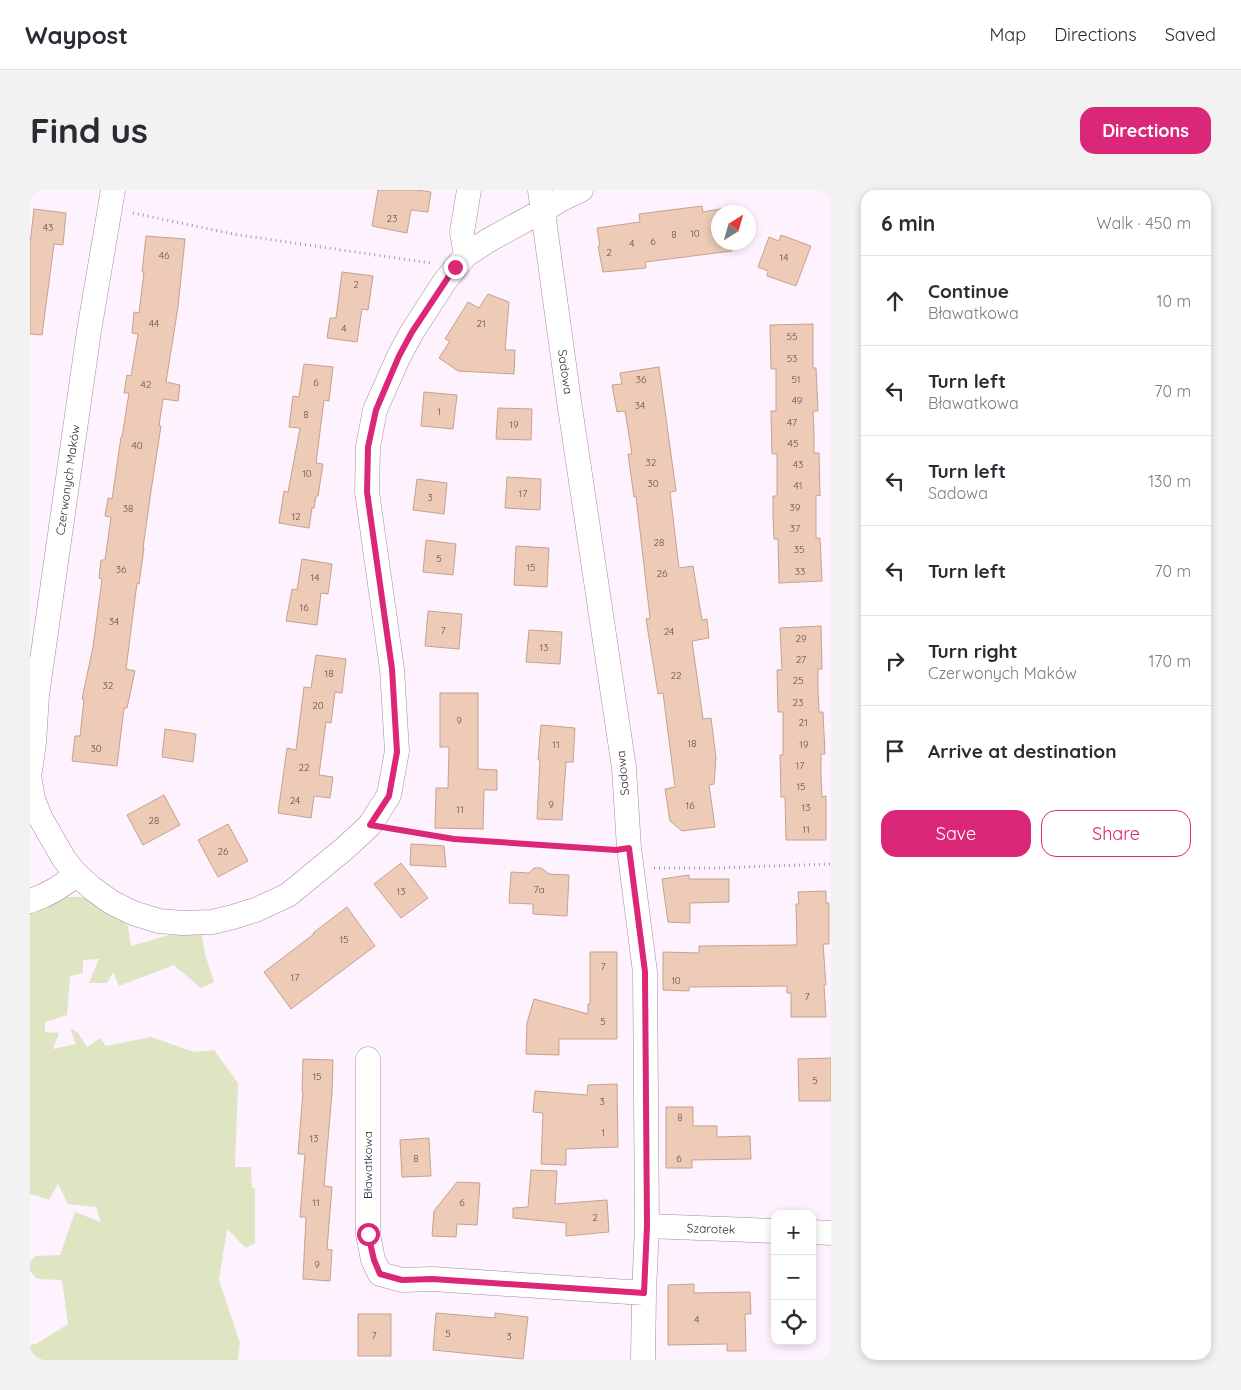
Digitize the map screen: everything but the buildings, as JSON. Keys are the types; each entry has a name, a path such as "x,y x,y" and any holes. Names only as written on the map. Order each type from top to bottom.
{"street":[{"path":"461,261 462,232 469,190"},
{"path":"30,781 32,799 41,819 64,859 76,874 92,889 111,902 133,913 159,921 182,923 212,922 233,918 258,909 288,895 370,825 389,796 397,752 392,669 367,492 368,447 376,410 399,356 412,332 461,261 541,201 562,199 581,190"},
{"name":"Czerwonych Maków","path":"30,770 37,695 90,330 112,196"},
{"name":"Sadowa","path":"541,201 624,768 629,848 645,972 647,1226 642,1360"},
{"path":"30,901 51,893 76,874"},
{"name":"Bławatkowa","path":"368,1058 368,1234 374,1260 380,1274 402,1280 432,1279 644,1293"},
{"name":"Szarotek","path":"647,1226 771,1231"},
{"path":"816,1232 831,1233"}],"path":[{"path":"112,196 123,203 124,211 233,234 461,261"},
{"path":"370,825 454,839 616,850 629,848"},
{"path":"648,868 831,864"}],"green space":[{"path":"68,897 84,897 105,906 128,926 131,946 190,929 201,930 205,954 214,982 201,988 174,965 119,986 113,972 107,983 89,983 99,959 83,960 83,973 70,976 67,1015 45,1022 45,1032 59,1033 53,1049 76,1044 70,1028 78,1033 87,1047 100,1038 106,1046 151,1037 194,1052 214,1050 238,1083 235,1167 251,1167 252,1188 255,1188 255,1243 246,1248 227,1229 219,1280 240,1343 238,1360 30,1360 30,1345 36,1344 68,1324 62,1280 37,1279 30,1271 30,1262 35,1256 60,1255 75,1212 101,1222 96,1207 68,1204 58,1184 49,1200 31,1194 30,1196 30,911"}],"route":[{"path":"368,1234 374,1260 380,1274 402,1280 432,1279 644,1293 647,1226 645,972 629,848 616,850 454,839 370,825 389,796 397,752 392,669 367,492 368,447 376,410 399,356 412,332 455,267"}]}
